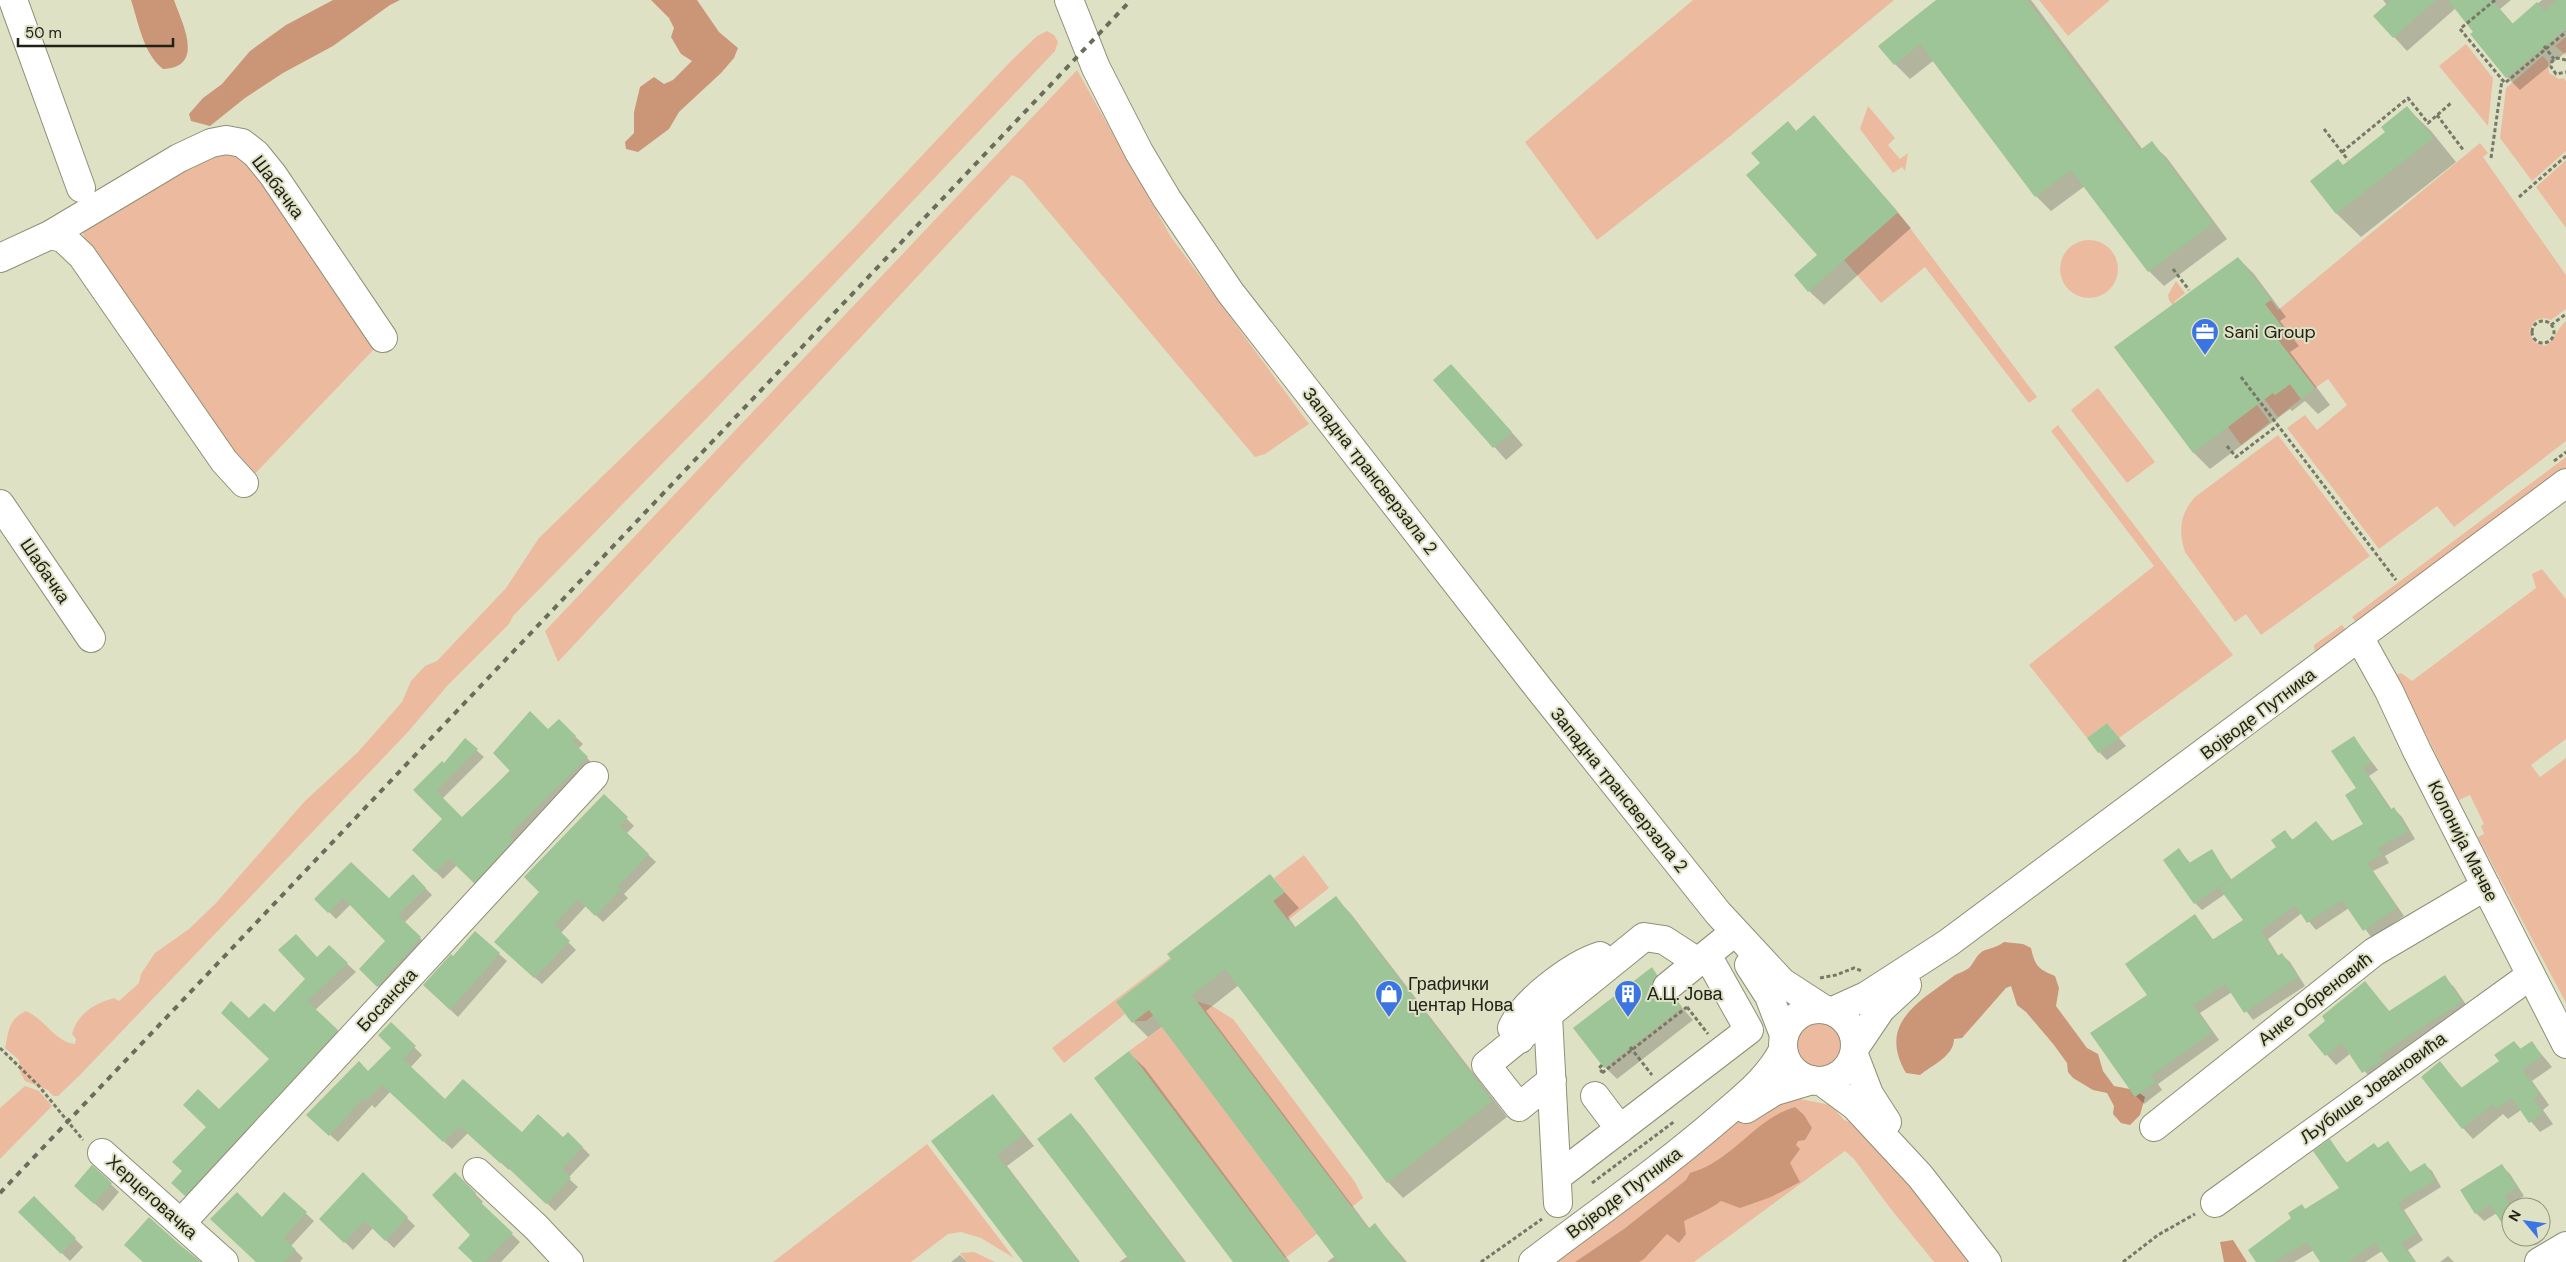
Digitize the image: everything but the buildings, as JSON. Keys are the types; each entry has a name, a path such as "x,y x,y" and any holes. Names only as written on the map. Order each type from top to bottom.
{"street":[{"path":"13,0 81,188"},
{"name":"Западна трансверзала 2","path":"1068,0 1096,68 1139,152 1230,292 1540,690 1718,913 1782,982 1827,1010"},
{"name":"Шабачка","path":"0,258 50,235 179,158 211,143 226,140 242,143 256,154 273,175 383,338"},
{"path":"50,235 63,238 82,256 224,461 244,483"},
{"name":"Војводе Путника","path":"1827,1010 1873,992 1948,943 2566,483"},
{"name":"Шабачка","path":"0,504 91,638"},
{"name":"Колонија Мачве","path":"2359,638 2389,691 2417,751 2566,1044"},
{"name":"Босанска","path":"181,1223 594,776"},
{"name":"Анке Обреновић","path":"2154,1127 2374,952 2486,886"},
{"name":"Западна трансверзала 2","path":"1718,913 1769,996 1784,1043"},
{"path":"1552,1080 1519,1107 1486,1065 1644,937 1664,940 1710,952 1749,1030 1620,1129 1554,1199"},
{"name":"Војводе Путника","path":"1855,1051 1880,1009 1948,943"},
{"path":"1675,994 1710,952"},
{"path":"1520,1038 1512,1028 1515,1021 1554,983 1588,960 1600,956 1608,966"},
{"name":"Љубише Јовановића","path":"2216,1203 2531,975"},
{"path":"1920,1176 1869,1094 1855,1051 1852,1029 1847,1021 1827,1010 1814,1009 1798,1015 1787,1027 1784,1043 1793,1069 1855,1106 1920,1176 1986,1262"},
{"path":"1548,1016 1552,1080 1554,1199"},
{"name":"Војводе Путника","path":"1533,1262 1692,1142 1755,1088 1776,1064 1784,1043"},
{"path":"1816,1081 1838,1076 1845,1070 1855,1051"},
{"name":"Војводе Путника","path":"1692,1142 1767,1095 1816,1081"},
{"path":"1599,1085 1620,1129"},
{"name":"Херцеговачка","path":"102,1153 224,1262"},
{"path":"477,1172 536,1227 569,1262"},
{"path":"2540,1262 2566,1246"}],"path":[{"path":"2495,0 2460,29 2505,83 2545,47 2566,32"},
{"path":"2545,47 2554,59"},
{"path":"2566,60 2559,57 2554,59 2551,64 2552,70 2559,75 2566,73"},
{"path":"2491,158 2502,80"},
{"path":"2342,152 2408,98 2428,123 2451,103"},
{"path":"2437,115 2464,151"},
{"path":"2324,129 2348,160"},
{"path":"2519,197 2566,156"},
{"path":"2173,269 2189,290"},
{"path":"2551,325 2566,314"},
{"path":"2545,322 2551,325 2553,332 2548,341 2542,343 2535,340 2532,331 2535,324 2545,322"},
{"path":"2241,377 2396,580"},
{"path":"2227,446 2236,457 2278,425"},
{"path":"1812,978 1830,977 1854,968 1866,974"},
{"path":"1675,994 1722,1051"},
{"path":"1599,1085 1631,1049 1687,1007"},
{"path":"0,1048 38,1085 76,1134 102,1153"},
{"path":"1631,1049 1666,1094"},
{"path":"1481,1262 1554,1199"},
{"path":"2123,1262 2158,1235 2216,1203"}],"shaded area":[{"path":"131,0 174,0 186,32 188,43 184,61 176,66 163,69 156,62 142,37"},
{"path":"333,0 400,0 390,5 333,46 283,73 245,98 210,126 191,121 189,114 203,98 222,84 250,51 286,25"},
{"path":"651,0 697,0 719,32 738,48 734,58 721,73 679,112 669,129 638,152 626,149 625,142 634,133 634,112 640,87 654,77 664,84 673,80 692,61 681,54 671,37 674,28 669,18"},
{"path":"1693,0 1894,0 1723,142 1597,240 1525,142"},
{"path":"2039,0 2110,0 2068,36"},
{"path":"1047,31 1054,35 1058,42 1055,51 707,418 513,616 509,624 448,685 407,733 79,1076 58,1096 53,1096 48,1090 25,1081 20,1072 19,1060 5,1048 10,1027 15,1018 26,1011 39,1019 56,1035 75,1044 76,1039 72,1034 82,1015 94,1006 107,1000 114,998 119,1001 139,983 141,974 155,953 189,929 216,903 304,802 358,752 402,702 411,681 425,666 437,661 506,588 539,538 758,325 853,229 1009,63 1037,36"},
{"path":"2566,37 2566,55 2555,46"},
{"path":"2466,44 2493,78 2488,126 2439,66"},
{"path":"2543,56 2548,62 2549,73 2559,79 2564,78 2566,81 2566,151 2532,181 2500,138 2506,88"},
{"path":"1077,70 1171,237 1309,424 1265,454 1255,457 1022,180 1012,175 558,662 545,631"},
{"path":"1868,106 1895,138 1888,145 1900,159 1908,153 1905,171 1902,167 1893,173 1860,129"},
{"path":"2480,143 2488,153 2483,157 2566,275 2566,309 2551,320 2544,318 2536,320 2529,331 2534,342 2545,346 2552,341 2566,321 2566,441 2454,527 2437,506 2379,549 2287,428 2305,415 2317,430 2347,405 2328,379 2315,388 2275,336 2265,304 2271,300 2278,310"},
{"path":"236,147 379,344 249,480 221,441 216,425 196,407 90,252 80,226 212,148"},
{"path":"2566,160 2566,228 2536,187"},
{"path":"1898,212 2037,397 2029,403 1925,267 1881,303 1844,260"},
{"path":"2083,240 2095,240 2110,248 2118,263 2118,275 2110,290 2095,298 2083,298 2068,290 2060,275 2060,263 2068,248"},
{"path":"2176,281 2185,293 2174,302 2210,349 2206,352 2169,300 2168,295"},
{"path":"2253,367 2275,395 2290,384 2301,399 2278,417 2245,374"},
{"path":"2238,379 2270,422 2241,445 2228,427 2250,410 2230,384"},
{"path":"2098,388 2155,462 2127,483 2071,410"},
{"path":"2058,425 2233,655 2119,738 2107,723 2087,738 2029,665 2154,566 2051,431"},
{"path":"2278,435 2370,556 2261,635 2246,614 2235,622 2185,552 2181,529 2183,516 2195,497"},
{"path":"2566,457 2566,471 2360,628 2352,617"},
{"path":"2542,569 2566,599 2566,739 2531,765 2540,777 2566,758 2566,1003 2478,837 2484,834 2481,826 2484,824 2470,795 2459,800 2396,675 2401,673 2412,681 2536,588 2532,574"},
{"path":"2342,625 2350,636 2318,653 2315,652 2314,645"},
{"path":"1304,855 1329,888 1288,920 1273,901 1285,892 1274,878"},
{"path":"2004,942 2023,944 2031,948 2038,966 2055,976 2059,988 2056,1006 2087,1048 2098,1054 2103,1071 2114,1086 2135,1090 2145,1097 2140,1115 2130,1125 2121,1123 2113,1114 2114,1106 2107,1093 2093,1090 2073,1078 2068,1072 2067,1063 2054,1045 2026,1012 2017,1005 2011,986 2006,988 1962,1038 1954,1039 1950,1050 1941,1060 1920,1075 1906,1073 1898,1056 1896,1040 1899,1027 1906,1015 1928,995 1955,975 1969,968 1985,950"},
{"path":"1170,958 1191,985 1146,1021 1134,1021 1168,961 1116,1002 1125,1014 1064,1063 1052,1048"},
{"path":"1196,1001 1212,1006 1233,1019 1355,1182 1363,1198 1352,1207"},
{"path":"1814,1021 1822,1021 1831,1025 1837,1031 1841,1044 1837,1057 1831,1063 1822,1067 1814,1067 1805,1063 1799,1057 1795,1048 1795,1040 1799,1031 1805,1025"},
{"path":"1162,1027 1317,1234 1285,1258 1129,1051"},
{"path":"25,1086 39,1091 52,1106 0,1159 0,1108"},
{"path":"1800,1099 1831,1105 1844,1120 1862,1126 1972,1262 1934,1262 1890,1208 1854,1159 1845,1151 1694,1262 1550,1262 1743,1115 1773,1104"},
{"path":"1795,1107 1804,1115 1812,1128 1805,1140 1798,1141 1796,1145 1800,1149 1790,1163 1800,1182 1771,1197 1740,1208 1721,1201 1684,1221 1686,1234 1679,1243 1667,1234 1639,1262 1575,1262 1624,1229 1686,1180 1690,1173 1718,1160 1767,1121"},
{"path":"927,1144 1014,1258 981,1238 961,1232 948,1234 911,1262 773,1262"},
{"path":"2233,1240 2247,1262 2224,1262 2220,1242"},
{"path":"974,1252 995,1262 967,1262 960,1253"}],"railway":[{"path":"0,1193 1131,0"}],"place":[{"name":"Sani Group","path":"2205,356"},
{"name":"Графички центар Нова","path":"1389,1018"},
{"name":"А.Ц. Јова","path":"1628,1018"}]}
